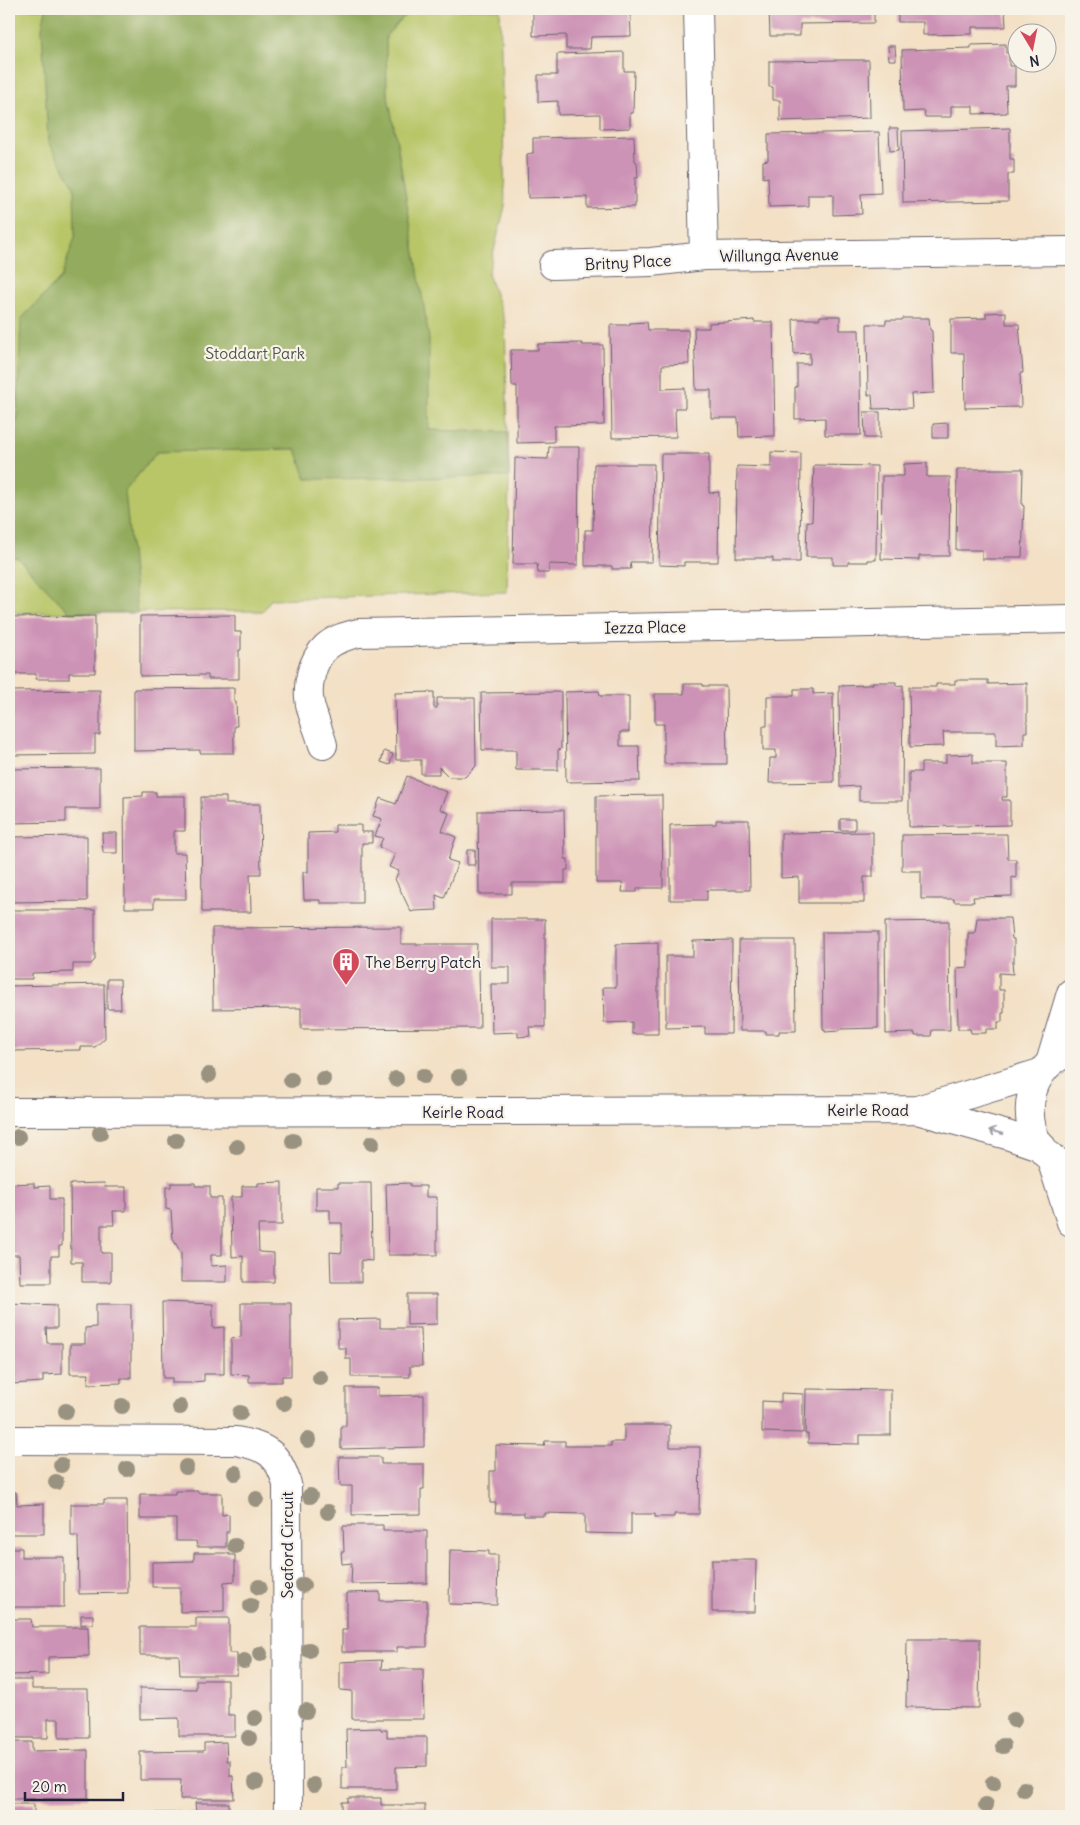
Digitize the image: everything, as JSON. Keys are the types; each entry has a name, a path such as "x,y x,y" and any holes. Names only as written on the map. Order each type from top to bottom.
{"street":[{"name":"Willunga Avenue","path":"698,9 704,256 1071,252"},
{"name":"Britny Place","path":"553,265 651,262 704,256"},
{"name":"Iezza Place","path":"324,745 310,702 310,678 314,666 325,648 342,637 358,633 1071,619"},
{"path":"1071,993 1054,1063 1031,1091 1028,1111 1032,1130 1054,1157 1071,1222"},
{"name":"Keirle Road","path":"917,1110 1054,1063"},
{"name":"Keirle Road","path":"9,1112 917,1110 995,1131 1054,1157"},
{"name":"Seaford Circuit","path":"9,1440 236,1441 254,1445 273,1454 282,1467 287,1484 288,1816"}],"green space":[{"name":"Stoddart Park","path":"9,9 500,9 505,206 488,274 505,322 509,477 507,592 271,599 263,611 9,613"},
{"name":"Stoddart Park","path":"46,9 411,9 386,36 387,91 429,338 429,430 508,432 509,477 306,479 296,449 157,452 125,491 137,613 70,613 18,558 9,556 9,427 17,421 21,319 61,278 75,237 74,186 48,142 42,28"}],"building":[{"path":"533,9 630,9 631,36 591,37 590,49 566,49 566,35 533,36"},
{"path":"769,9 874,9 874,23 800,24 800,36 770,36"},
{"path":"898,9 1005,9 1006,27 972,27 972,34 923,35 923,22 898,22"},
{"path":"1006,44 1008,72 1015,72 1015,86 1006,86 1007,113 973,114 973,106 951,106 951,117 925,117 924,111 903,112 902,50 971,48 971,45"},
{"path":"888,46 895,46 896,60 889,60"},
{"path":"624,52 624,71 634,71 633,113 630,113 630,128 600,129 600,114 558,115 558,101 538,102 538,75 557,75 557,54"},
{"path":"869,60 870,118 780,121 780,100 773,100 773,87 769,87 769,61"},
{"path":"889,128 898,128 899,150 890,151"},
{"path":"1010,128 1010,159 1014,159 1014,174 1008,174 1008,201 903,203 902,131"},
{"path":"879,132 881,193 861,194 862,214 833,215 833,195 808,195 808,206 769,207 768,177 763,178 763,161 768,160 768,134"},
{"path":"634,136 638,178 635,178 635,207 587,208 587,197 528,198 527,154 533,153 533,138"},
{"path":"1006,312 1006,324 1019,324 1023,373 1020,373 1021,407 965,408 964,353 951,353 951,319 986,318 986,313"},
{"path":"820,316 840,316 840,330 859,330 861,435 825,435 825,418 795,419 797,364 810,364 810,353 794,354 793,319 820,319"},
{"path":"903,318 929,318 930,330 932,331 934,393 911,394 912,408 873,409 872,395 868,395 867,324 886,324 886,320 902,320"},
{"path":"754,320 754,322 773,322 775,436 739,437 738,418 711,418 711,390 696,390 694,328 709,328 709,323"},
{"path":"647,322 648,330 688,330 689,364 662,365 662,389 685,388 685,408 675,408 676,437 612,438 610,325 629,325 630,323"},
{"path":"582,343 582,345 603,345 604,425 554,426 554,442 517,443 517,386 512,386 511,350 538,350 538,344"},
{"path":"864,412 880,412 880,438 865,438"},
{"path":"948,423 948,438 933,438 933,424"},
{"path":"549,447 579,447 578,565 549,564 549,573 538,573 537,564 513,564 515,458 548,459"},
{"path":"771,452 801,453 800,562 773,562 773,558 736,558 737,466 771,467"},
{"path":"661,454 709,454 709,493 719,492 718,562 684,562 684,566 659,565"},
{"path":"927,463 927,477 950,477 949,556 919,556 919,560 881,559 882,476 904,476 904,464"},
{"path":"594,464 654,464 652,562 630,562 631,569 612,569 612,566 585,566 585,530 593,530"},
{"path":"814,465 877,466 876,560 848,562 848,565 833,565 833,557 806,557 807,521 812,522"},
{"path":"957,469 1023,469 1022,557 982,559 982,550 956,550"},
{"path":"235,615 235,632 241,632 239,679 208,679 208,675 140,676 140,616"},
{"path":"95,616 95,673 69,673 69,679 36,679 36,674 9,674 9,617"},
{"path":"955,680 988,680 988,684 1027,683 1027,732 1024,732 1024,745 996,746 996,732 943,732 944,746 910,747 909,687 936,687 936,684 955,684"},
{"path":"872,682 896,682 896,686 903,685 902,801 859,801 859,786 840,787 839,686 868,685 873,684"},
{"path":"684,684 726,686 727,764 664,764 664,724 655,724 655,694 684,694"},
{"path":"234,688 237,726 234,726 234,753 200,753 200,750 134,751 134,689"},
{"path":"794,689 813,689 813,694 833,693 834,782 769,783 770,758 776,758 776,750 763,750 763,726 767,726 767,696 794,696"},
{"path":"100,690 100,735 95,735 95,754 9,755 9,691"},
{"path":"599,691 600,696 629,696 629,732 620,732 620,746 639,746 640,781 566,782 565,692"},
{"path":"434,692 434,708 437,708 437,698 475,698 476,766 465,777 449,777 439,767 439,774 421,774 421,760 396,760 395,693"},
{"path":"561,692 561,749 558,750 558,770 516,770 516,750 482,750 481,693"},
{"path":"384,751 393,754 390,765 381,762"},
{"path":"973,754 973,763 1007,763 1007,797 1002,797 1002,800 1010,800 1010,825 909,827 909,772 921,772 921,763 946,763 946,755"},
{"path":"100,768 100,809 66,809 66,822 9,823 9,769"},
{"path":"407,776 447,792 440,809 449,813 442,831 456,837 448,860 458,863 444,898 436,895 437,910 411,912 395,879 399,871 389,867 395,854 379,847 383,838 375,836 382,819 373,816 380,798 396,804"},
{"path":"143,792 156,792 156,796 185,796 185,831 174,831 174,853 185,853 186,899 154,899 154,908 125,908 124,797 143,796"},
{"path":"662,795 663,888 637,888 637,892 622,892 623,883 596,883 596,796"},
{"path":"201,797 226,797 226,804 260,804 261,874 250,874 251,912 202,912"},
{"path":"564,810 565,859 568,859 568,870 565,870 565,883 512,883 512,894 479,894 478,811"},
{"path":"840,819 855,819 855,830 840,830"},
{"path":"716,820 749,820 750,890 707,890 707,900 670,900 670,825 716,824"},
{"path":"335,825 361,825 361,832 372,832 372,843 362,843 362,903 320,903 320,900 304,900 303,872 308,872 308,833 335,832"},
{"path":"873,832 873,877 864,877 864,903 799,903 799,877 781,878 781,833"},
{"path":"102,833 117,833 117,853 103,853"},
{"path":"1007,834 1008,859 1016,859 1016,878 1012,877 1012,896 973,897 974,902 954,902 954,899 921,899 921,871 902,871 902,835"},
{"path":"87,836 87,901 9,902 9,837"},
{"path":"467,850 475,850 475,865 467,865"},
{"path":"9,910 95,910 95,960 91,964 73,964 73,972 32,973 32,979 9,979"},
{"path":"977,918 1010,918 1012,939 1014,939 1013,974 999,973 999,990 1004,990 1002,1022 998,1022 998,1029 986,1029 986,1033 971,1033 970,1029 958,1029 957,968 968,967 968,933 975,933"},
{"path":"491,919 545,919 545,1027 529,1027 530,1036 518,1037 518,1032 492,1033 491,984 510,984 510,967 491,967"},
{"path":"949,921 950,1030 932,1030 931,1036 915,1036 915,1033 886,1034 885,922"},
{"name":"The Berry Patch","path":"401,927 401,944 477,944 476,963 479,963 480,1028 301,1029 301,1008 213,1009 212,928"},
{"path":"822,932 878,932 878,1028 840,1029 839,1031 825,1032 825,1029 823,1029"},
{"path":"732,940 731,1034 705,1034 705,1027 666,1028 666,956 693,956 693,941"},
{"path":"739,940 795,940 796,1031 779,1031 779,1034 766,1034 766,1031 740,1031"},
{"path":"658,943 658,1034 632,1034 632,1022 604,1023 603,987 616,987 616,944"},
{"path":"107,979 120,979 121,1009 107,1009"},
{"path":"104,984 105,1038 95,1047 81,1047 81,1050 9,1051 9,986"},
{"path":"282,1182 282,1225 258,1225 259,1252 274,1253 274,1282 243,1282 243,1256 232,1257 231,1197 242,1197 242,1186 258,1186 258,1183"},
{"path":"34,1183 34,1187 50,1186 50,1199 62,1199 62,1246 59,1246 59,1256 51,1256 51,1283 20,1283 19,1255 11,1255 10,1184"},
{"path":"104,1183 105,1187 126,1187 126,1211 113,1211 114,1225 101,1225 101,1253 111,1253 111,1282 82,1282 82,1262 71,1262 70,1184"},
{"path":"171,1183 195,1183 195,1186 210,1186 210,1198 222,1198 222,1255 211,1255 211,1266 227,1265 227,1282 181,1282 181,1253 173,1239 171,1210 166,1209 166,1187 171,1187"},
{"path":"338,1183 371,1183 372,1261 361,1260 361,1282 331,1282 330,1252 342,1253 342,1223 330,1223 330,1210 316,1210 316,1187 338,1187"},
{"path":"410,1183 410,1186 426,1186 426,1197 437,1197 437,1255 388,1255 386,1184"},
{"path":"407,1294 437,1294 437,1324 407,1325"},
{"path":"162,1302 213,1304 213,1328 224,1327 224,1374 204,1374 204,1381 193,1383 172,1383 172,1378 163,1378"},
{"path":"9,1303 57,1305 57,1328 46,1328 47,1343 62,1343 62,1374 43,1375 43,1382 12,1384 12,1378 9,1378"},
{"path":"241,1303 291,1303 291,1376 282,1376 282,1382 249,1382 249,1375 231,1374 231,1338 241,1337"},
{"path":"96,1304 131,1304 131,1378 121,1378 121,1383 88,1384 89,1374 70,1374 70,1344 85,1344 85,1328 96,1327"},
{"path":"380,1319 380,1328 421,1328 422,1366 410,1366 410,1377 351,1377 351,1359 346,1359 346,1348 338,1348 338,1320"},
{"path":"346,1388 378,1388 378,1396 424,1395 424,1447 341,1449 341,1426 346,1426"},
{"path":"806,1389 891,1390 891,1435 860,1435 860,1444 808,1443 808,1434 805,1434"},
{"path":"781,1393 803,1394 803,1433 762,1432 762,1401 781,1402"},
{"path":"624,1425 670,1425 670,1447 700,1447 699,1514 674,1514 674,1517 655,1517 655,1514 631,1514 631,1534 585,1533 585,1514 545,1513 545,1516 524,1516 524,1513 495,1513 496,1503 490,1503 490,1471 496,1471 496,1445 544,1446 545,1441 565,1441 565,1446 611,1446 611,1442 624,1442"},
{"path":"339,1457 381,1457 381,1464 424,1464 421,1514 352,1515 352,1486 340,1486"},
{"path":"175,1491 222,1493 222,1515 229,1514 229,1532 226,1532 226,1547 197,1547 196,1541 176,1541 176,1519 140,1519 140,1494 175,1494"},
{"path":"9,1492 16,1492 17,1505 44,1504 44,1534 9,1534"},
{"path":"104,1500 127,1500 128,1593 79,1594 78,1536 71,1536 71,1504 104,1504"},
{"path":"383,1525 383,1531 427,1531 427,1583 351,1584 352,1563 342,1564 341,1552 344,1552 343,1526"},
{"path":"9,1548 22,1548 22,1557 64,1557 64,1607 9,1607"},
{"path":"450,1550 489,1551 489,1555 498,1555 497,1605 449,1604"},
{"path":"194,1553 229,1553 229,1555 235,1555 235,1581 224,1582 224,1611 180,1612 180,1587 152,1587 152,1562 194,1561"},
{"path":"712,1560 756,1560 755,1612 712,1612"},
{"path":"380,1592 380,1601 427,1600 427,1647 397,1647 397,1652 342,1652 342,1630 347,1630 347,1593"},
{"path":"81,1615 93,1615 93,1624 81,1625"},
{"path":"196,1618 229,1618 229,1653 237,1653 237,1675 180,1675 179,1655 140,1655 140,1627 196,1627"},
{"path":"9,1619 31,1619 32,1627 88,1627 89,1656 48,1657 48,1674 9,1675"},
{"path":"907,1639 980,1639 979,1708 906,1707"},
{"path":"382,1660 381,1669 423,1669 424,1719 352,1719 352,1691 340,1690 340,1662"},
{"path":"9,1680 32,1680 32,1689 88,1689 89,1738 59,1738 59,1719 48,1719 48,1738 9,1738"},
{"path":"196,1680 228,1680 228,1715 235,1715 235,1736 179,1736 179,1718 140,1719 140,1688 196,1689"},
{"path":"381,1728 381,1730 387,1730 387,1737 427,1737 427,1766 396,1767 396,1789 342,1789 342,1767 347,1767 346,1729"},
{"path":"9,1742 32,1742 32,1751 88,1750 88,1798 9,1799"},
{"path":"226,1742 227,1761 230,1761 230,1776 233,1776 234,1799 180,1799 181,1780 140,1780 140,1752 204,1751 204,1743"},
{"path":"348,1798 381,1798 381,1805 425,1805 425,1816 342,1816 342,1802 348,1802"},
{"path":"195,1803 229,1803 229,1816 156,1816 156,1813 196,1813"},
{"path":"9,1804 34,1804 34,1813 75,1813 75,1816 9,1816"}],"place":[{"name":"The Berry Patch","path":"346,986"}]}
